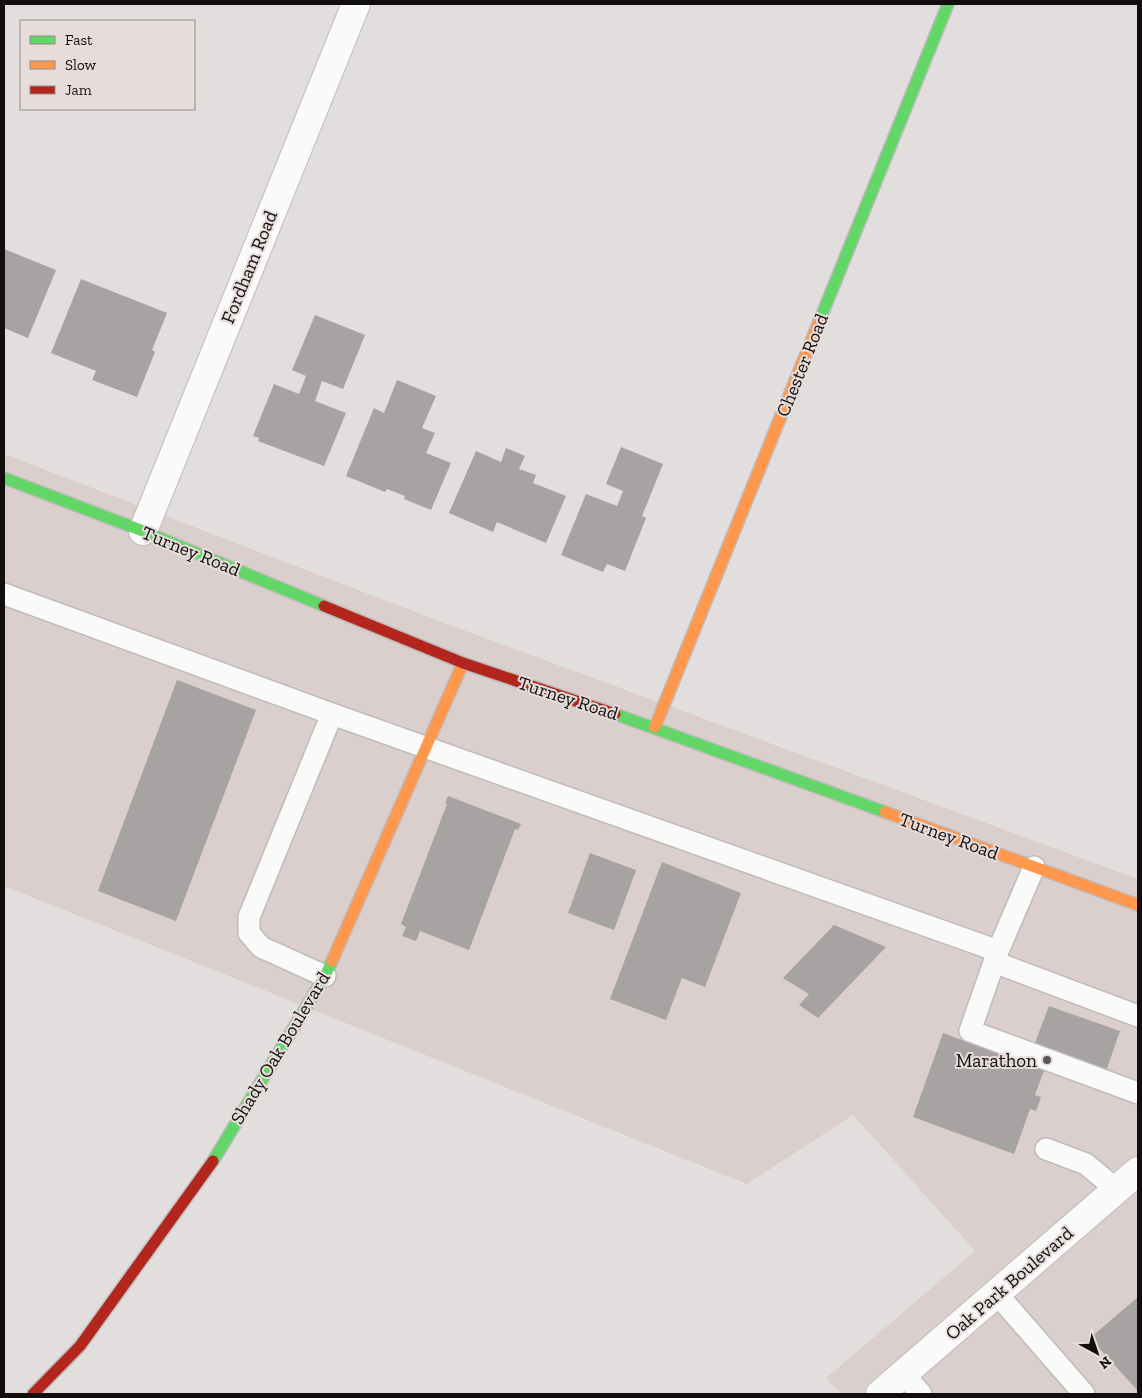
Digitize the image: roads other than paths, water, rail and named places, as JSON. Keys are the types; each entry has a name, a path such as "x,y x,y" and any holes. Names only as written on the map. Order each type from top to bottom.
{"street":[{"name":"Fordham Road","path":"143,531 356,4"},
{"name":"Chester Road","path":"655,727 948,4"},
{"name":"Turney Road","path":"4,478 143,531 463,663 655,727 1138,905"},
{"name":"Shady Oak Boulevard","path":"33,1394 80,1346 208,1169 325,976 463,663"},
{"name":"Oak Park Boulevard","path":"880,1394 912,1384 997,1294 1138,1171"}],"lane":[{"path":"4,594 996,956 1138,1016"},
{"path":"325,976 261,947 250,933 249,917 332,714"},
{"path":"1034,867 996,956 970,1031 1138,1093"},
{"path":"1046,1149 1086,1164 1117,1190"},
{"path":"997,1294 1084,1394"}],"place":[{"name":"Marathon","path":"1047,1060"}]}
